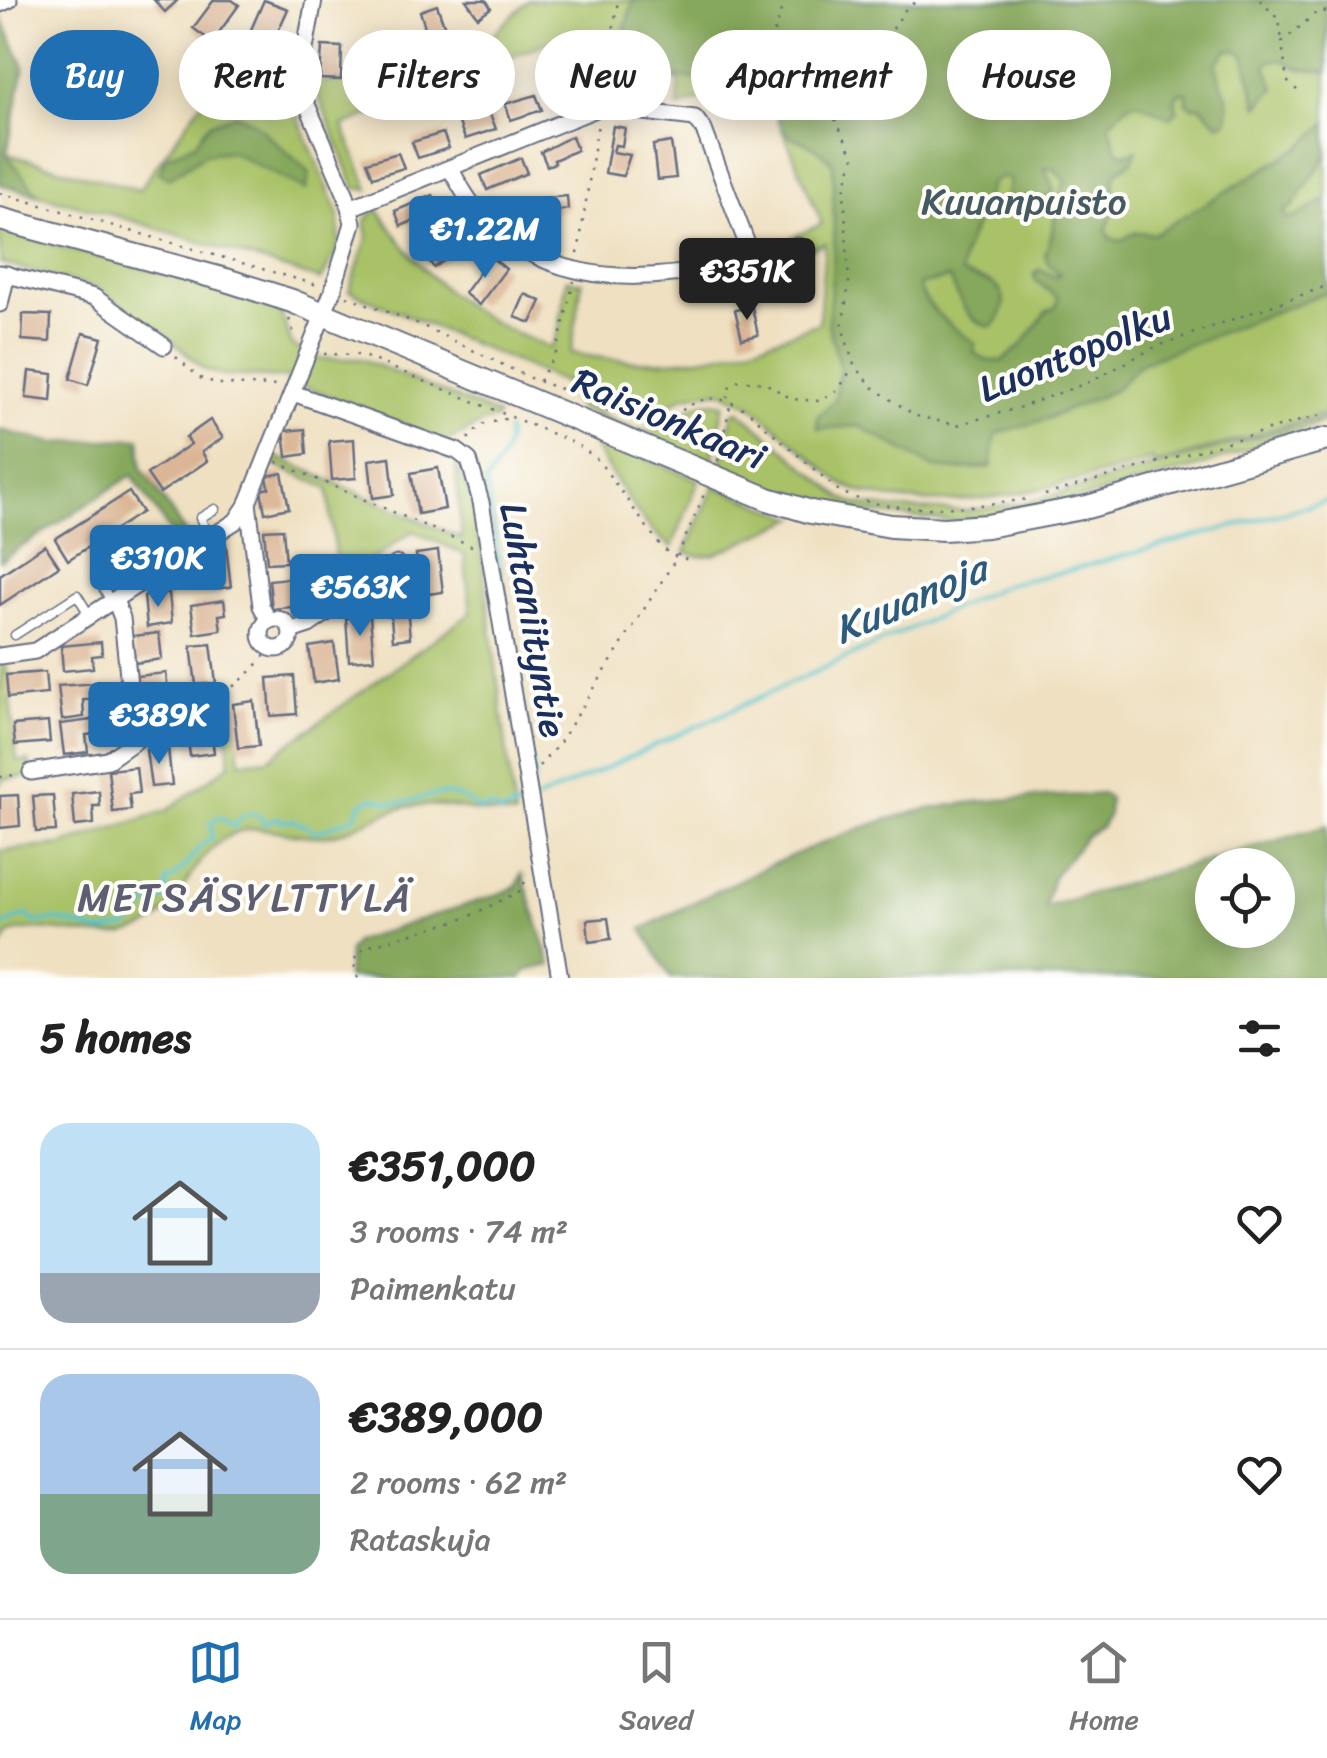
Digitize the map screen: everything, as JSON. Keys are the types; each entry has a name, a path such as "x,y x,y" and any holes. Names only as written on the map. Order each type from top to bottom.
{"main road":[{"name":"Raisionkaari","path":"0,219 226,280 296,290 323,313 525,398 768,499 850,521 928,528 987,526 1056,514 1327,438"}],"street":[{"path":"0,4 8,0"},
{"path":"0,656 35,652 236,521 248,502 289,389 311,349 351,236 350,208 302,92 302,65 314,0"},
{"path":"671,115 695,118 704,130 753,260"},
{"path":"350,208 569,120"},
{"path":"450,168 470,202 504,236 549,262 576,271 620,277 710,272 798,246"},
{"path":"0,304 4,274 94,297 164,346"},
{"path":"289,389 457,452"},
{"name":"Luhtaniityntie","path":"457,452 469,460 476,480 560,978"},
{"path":"248,502 261,606 269,621"},
{"path":"291,631 309,626 397,564"},
{"path":"114,601 122,618 135,740"},
{"path":"282,620 291,631 284,647 270,648 262,637 262,628 269,621 282,620"},
{"path":"32,772 108,760 155,720"}],"lane":[{"path":"210,538 200,518 214,509"},
{"path":"114,601 99,580 155,544"},
{"path":"14,635 77,595 90,616"}],"path":[{"path":"613,30 618,0"},
{"path":"775,30 784,0"},
{"path":"893,30 918,0"},
{"path":"1260,0 1278,20 1287,81 1297,90"},
{"path":"1282,42 1307,20 1327,11"},
{"path":"457,452 481,426 525,398 557,351 576,271 599,120"},
{"path":"717,462 729,387 740,380 765,384 792,399 819,401 838,390 854,366 842,327 848,284 844,191 854,157 836,120"},
{"path":"0,193 296,290 333,290 419,324 525,398 588,451 651,535 677,558 694,561"},
{"name":"Luontopolku","path":"854,366 875,388 916,416 957,425 1092,381 1156,347 1327,286"},
{"path":"296,290 288,316 300,345 324,354 361,354 525,398 580,396 618,416"},
{"path":"164,346 200,378 218,384 289,389"},
{"path":"634,424 652,426 708,398 729,400 748,411 838,490 853,498 900,506 947,507 1037,498 1327,414"},
{"path":"267,458 467,546 489,548"},
{"path":"539,766 559,744 677,558 706,490"},
{"path":"155,720 214,701 258,666 270,648"},
{"path":"0,777 32,772"},
{"path":"358,978 354,960 365,946 479,914 522,890 528,868"}],"green space":[{"name":"Kuuanpuisto","path":"528,0 1327,0 1327,413 1155,465 1153,460 998,496 916,501 878,496 843,485 752,406 721,391 684,396 649,418 633,416 349,291 368,236 365,221 377,208 414,258 451,294 494,323 551,348 558,333 567,279 582,282 571,353 606,359 668,361 756,345 819,323 825,243 798,254 792,237 822,224 779,120 927,120 927,30 691,30 691,103 678,108 679,80 671,79 671,30 535,30 535,47 515,56 515,30 499,29"},
{"path":"633,0 1327,0 1327,72 1270,61 1266,67 1275,88 1258,106 1244,55 1227,50 1216,64 1227,96 1227,121 1219,124 1200,106 1187,103 1187,93 1179,92 1175,101 1177,111 1170,118 1137,102 1128,105 1109,124 1117,150 1124,154 1137,150 1114,179 1115,207 1106,230 1110,238 1120,241 1135,232 1154,234 1301,147 1327,123 1327,155 1293,206 1283,213 1294,218 1327,199 1327,292 1141,363 1113,391 1046,419 996,434 991,467 935,468 859,426 818,429 817,417 835,400 840,368 828,324 834,250 833,163 816,148 784,133 779,120 927,120 927,30 691,30 691,79 671,77 671,30 625,30","holes":["1045,168 1054,169 1066,181 1045,254 1060,274 1056,277 1040,269 1034,274 1036,281 1058,298 1056,307 1046,312 1022,345 1002,361 988,361 974,353 975,343 933,309 919,285 949,278 975,320 991,327 996,323 1002,312 1002,294 990,282 961,273 963,256 991,183 1000,177 1010,179 1006,200 1028,197 1037,201 1054,192"]},
{"path":"0,15 24,67 7,154 139,190 189,120 299,120 339,215 339,246 321,280 0,184"},
{"path":"0,15 24,67 6,154 38,194 0,184"},
{"name":"Kuuanpuisto","path":"342,81 342,120 358,120 343,126 369,190 355,188 322,105 322,82"},
{"path":"220,120 253,122 310,173 306,190 230,151 205,154 169,178 159,173 166,157 195,143 209,124"},
{"path":"0,230 203,284 280,311 292,345 320,359 362,359 497,415 496,419 443,441 290,378 223,375 205,370 168,337 99,289 0,263"},
{"path":"570,396 615,422 643,430 664,425 701,404 724,404 711,466 579,409"},
{"path":"739,411 842,498 855,504 966,511 1029,502 1327,417 1327,421 1198,467 1031,512 949,521 831,509 719,470 733,413"},
{"path":"0,430 54,443 140,438 142,468 186,534 176,541 132,475 0,561"},
{"path":"586,434 699,480 672,547 636,511"},
{"path":"275,456 462,539 455,464 475,503 515,816 415,806 391,811 332,835 261,829 237,832 211,849 172,904 148,926 131,933 101,936 25,930 10,933 0,950 0,851 61,845 166,811 230,764 225,706 234,705 240,762 268,759 471,613 464,554 413,531 338,584 328,488 272,464"},
{"path":"714,486 796,518 713,555 685,552"},
{"path":"6,664 17,761 29,761 32,776 4,779 0,785 0,665"},
{"path":"1104,794 1109,799 1108,815 1102,826 1086,836 1053,877 1045,907 1195,864 1195,948 1295,948 1295,848 1250,848 1327,826 1327,978 671,978 642,929 732,883 857,830 915,812 1023,798"},
{"path":"522,874 551,965 526,971 522,978 347,978 349,951 356,941 516,887"}],"building":[{"path":"154,0 178,0 165,12"},
{"path":"214,0 232,0 239,5 221,30 193,28"},
{"path":"264,0 288,9 279,30 251,30"},
{"path":"466,0 486,0 491,8 478,17"},
{"path":"437,5 446,30 426,30 420,11"},
{"path":"322,46 342,47 341,80 322,79"},
{"path":"535,95 535,112 515,119 515,101"},
{"path":"492,120 496,129 465,139 459,123"},
{"path":"613,126 625,128 622,146 615,145 613,152 630,155 623,176 605,173"},
{"path":"443,133 449,148 418,158 412,142"},
{"path":"572,136 577,150 547,166 541,152"},
{"path":"671,142 676,178 657,180 653,145"},
{"path":"398,153 404,168 373,177 367,162"},
{"path":"521,158 527,173 487,190 481,175"},
{"path":"433,195 440,210 401,226 395,211"},
{"path":"567,196 568,209 557,211 541,229 533,224 526,232 516,225 523,216 528,218 545,198"},
{"path":"448,237 458,250 434,268 424,254"},
{"path":"491,257 506,269 479,305 464,293"},
{"path":"525,294 541,301 531,323 515,317"},
{"path":"752,307 758,335 742,339 735,310"},
{"path":"23,314 51,315 50,342 22,340"},
{"path":"83,333 102,338 88,385 70,379"},
{"path":"29,371 53,374 51,401 26,398"},
{"path":"210,420 223,438 202,452 207,461 160,493 147,474 191,444 186,437"},
{"path":"305,429 307,454 287,457 284,431"},
{"path":"354,439 356,478 332,480 329,441"},
{"path":"390,457 394,495 373,498 369,460"},
{"path":"438,468 445,509 418,514 411,473"},
{"path":"282,473 289,508 265,513 261,490 269,488 267,476"},
{"path":"129,492 142,512 68,560 55,539"},
{"path":"283,529 286,562 267,563 264,530"},
{"path":"45,545 59,566 0,605 0,575"},
{"path":"226,545 231,587 214,589 213,575 195,577 193,557 210,556 209,547"},
{"path":"438,551 443,592 421,595 416,554"},
{"path":"298,577 302,606 272,609 269,580"},
{"path":"169,593 172,623 147,627 144,596"},
{"path":"406,596 410,638 393,640 389,597"},
{"path":"224,600 226,614 219,615 221,630 195,634 191,605"},
{"path":"370,616 374,659 349,661 346,618"},
{"path":"159,633 162,659 135,663 132,636"},
{"path":"101,642 102,655 92,656 93,668 63,671 61,646"},
{"path":"334,643 339,679 314,683 309,647"},
{"path":"211,644 216,683 196,685 191,646"},
{"path":"45,672 47,694 8,698 6,675"},
{"path":"166,673 169,701 139,705 136,676"},
{"path":"294,676 297,714 271,716 268,678"},
{"path":"97,683 98,699 83,700 84,717 62,720 58,686"},
{"path":"254,701 259,746 238,748 233,704"},
{"path":"107,718 109,732 86,735 88,752 64,755 60,724"},
{"path":"210,720 214,753 190,756 186,724"},
{"path":"48,722 50,742 15,745 13,725"},
{"path":"168,748 172,785 151,787 146,750"},
{"path":"136,767 139,793 129,794 131,810 113,812 108,770"},
{"path":"99,791 100,806 93,806 94,824 75,826 72,794"},
{"path":"18,795 20,826 0,828 0,796"},
{"path":"53,795 56,831 36,832 33,796"},
{"path":"608,918 611,939 589,942 587,920"}],"waterway":[{"path":"507,431 504,452 486,482 535,780"},
{"name":"Kuuanoja","path":"536,800 1007,584 1327,501"},
{"name":"Kuuanoja","path":"0,927 26,915 36,922 58,920 101,932 128,927 150,902 166,899 167,881 212,838 211,823 220,817 234,827 240,818 251,813 261,817 264,824 279,817 282,822 293,820 317,832 354,817 362,803 372,798 395,803 446,794 480,810 491,807 500,813 521,806"}],"district":[{"name":"METSÄSYLTTYLÄ","path":"245,897"}]}
